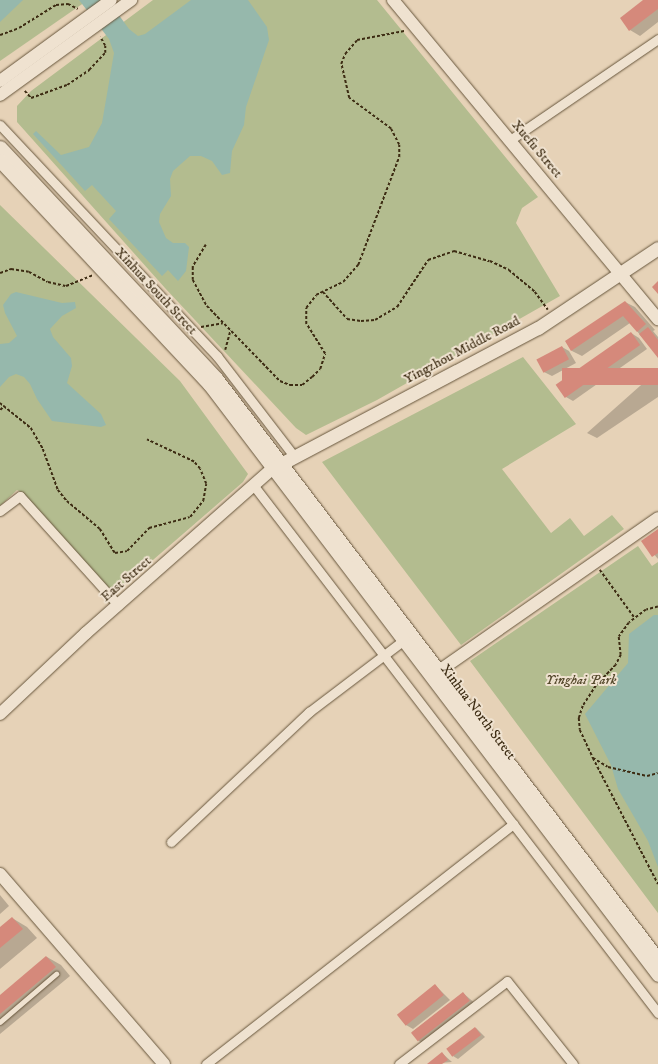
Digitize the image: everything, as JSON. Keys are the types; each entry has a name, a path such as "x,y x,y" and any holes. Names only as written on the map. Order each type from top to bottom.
{"main road":[{"name":"Xinhua South Street","path":"0,147 216,378 277,466"},
{"name":"Xinhua South Street","path":"0,161 209,384 277,466"},
{"name":"Yingzhou Middle Road","path":"277,466 554,318 658,248"},
{"name":"Xinhua North Street","path":"277,466 404,640 658,975"},
{"name":"Xinhua North Street","path":"277,466 439,671 658,959"}],"street":[{"path":"0,81 111,0"},
{"path":"0,95 131,0"},
{"name":"Xuefu Street","path":"393,0 658,319"},
{"path":"510,140 658,39"},
{"path":"0,125 191,328 221,362 294,456"},
{"name":"East Street","path":"0,714 118,605 277,466"},
{"path":"254,486 658,1013"},
{"path":"0,511 20,496 118,605"},
{"path":"439,671 658,518"},
{"path":"171,842 309,712 404,640"},
{"path":"206,1064 513,824"},
{"path":"0,874 164,1064"},
{"path":"399,1064 507,981 572,1064"}],"lane":[{"path":"0,1022 56,974"}],"path":[{"path":"0,34 19,28 56,6 68,4 78,9"},
{"path":"206,246 193,267 193,280 207,306 280,381 290,385 302,385 312,377 324,360 325,354 310,332 304,316 310,301 323,292 343,282 358,265 400,157 399,145 391,129 349,98 341,71 345,54 357,40 416,28"},
{"path":"18,82 31,98 67,85 89,70 102,58 105,46 100,37"},
{"path":"323,292 347,318 361,322 375,320 397,306 428,260 454,252 490,261 509,270 535,292 554,318"},
{"path":"0,273 11,269 29,272 48,282 66,286 90,278 101,269"},
{"path":"191,328 223,323"},
{"path":"221,362 230,330"},
{"path":"0,403 31,428 43,449 58,490 67,501 100,529 115,553 126,551 149,528 190,517 203,501 206,484 200,469 194,462 147,440"},
{"path":"0,410 4,406"},
{"path":"595,562 634,617"},
{"path":"658,607 646,610 634,617 619,637 621,655 616,665 596,686 583,706 579,718 580,730 593,758 658,884"},
{"path":"593,758 608,767 647,776 658,773"}],"green space":[{"path":"0,0 88,0 0,61"},
{"path":"153,0 377,0 538,197 522,208 516,223 560,296 377,400 306,435 296,428 165,288 17,122 17,106 31,91"},
{"path":"0,205 180,381 248,474 243,482 131,579 113,590 103,584 21,492 17,490 0,506"},
{"path":"523,357 576,424 502,469 551,533 570,518 584,536 612,515 624,529 461,645 322,462"},
{"name":"Yinghai Park","path":"638,546 652,566 658,562 658,913 470,661"}],"water":[{"path":"0,0 23,0 0,22"},
{"path":"79,0 108,0 129,29 138,36 145,34 191,0 248,0 267,27 269,40 246,107 244,125 232,151 230,173 222,175 212,161 201,156 190,156 173,171 170,179 171,196 160,214 159,222 166,238 173,243 185,243 189,247 186,271 178,281 168,270 162,276 109,219 116,211 92,185 85,191 33,134 36,131 61,155 89,147 102,123 114,53 109,39"},
{"path":"16,292 62,303 75,302 76,308 62,316 50,329 53,337 71,358 72,366 67,383 101,414 106,425 101,427 52,421 37,399 30,384 24,377 16,374 9,377 0,387 0,344 9,343 17,336 5,313 3,305 11,294"},
{"path":"654,615 658,615 658,867 648,841 618,789 611,765 585,714 628,663 629,634"}],"building":[{"path":"643,0 658,0 658,9 629,31 620,18"},
{"path":"658,281 658,294 652,287"},
{"path":"625,301 646,324 637,332 623,316 571,351 565,341"},
{"path":"648,327 658,340 658,358 639,334"},
{"path":"631,332 640,345 565,398 556,385"},
{"path":"562,346 569,359 543,373 536,360"},
{"path":"562,368 658,368 658,385 562,385"},
{"path":"658,529 658,553 652,557 641,541"},
{"path":"12,917 23,929 0,948 0,927"},
{"path":"46,956 56,967 0,1014 0,995"},
{"path":"435,984 444,995 406,1026 397,1015"},
{"path":"463,992 470,1001 418,1041 411,1033"},
{"path":"475,1027 481,1035 452,1057 446,1049"},
{"path":"442,1052 448,1060 442,1064 427,1064"}]}
